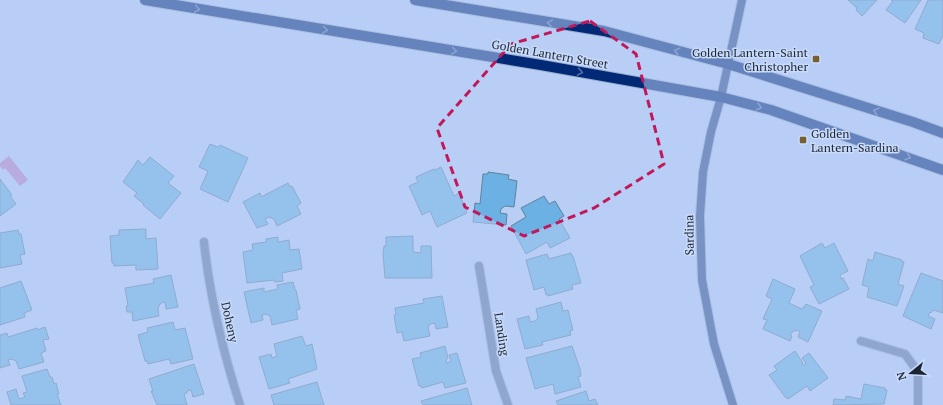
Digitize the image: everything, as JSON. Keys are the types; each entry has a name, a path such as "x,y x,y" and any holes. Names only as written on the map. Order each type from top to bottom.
{"main road":[{"name":"Golden Lantern Street","path":"145,0 541,65 721,97 785,115 943,170"},
{"path":"415,0 604,31 728,64 913,122 943,133"}],"street":[{"name":"Sardina","path":"732,405 714,344 702,280 700,216 703,172 742,0"},
{"name":"Doheny","path":"204,242 206,266 219,332 240,405"},
{"name":"Landing","path":"479,266 496,371 508,405"},
{"path":"861,341 905,354 918,372 918,405"}],"highlighted area":[{"path":"590,21 636,54 664,164 594,208 524,236 465,207 437,128 511,44"}],"shaded area":[{"path":"9,156 28,180 20,186 5,168 3,170 0,166 0,163"}],"building":[{"path":"848,0 877,0 862,16 856,10 857,8"},
{"path":"891,0 921,0 905,23 886,10 893,1"},
{"path":"928,0 943,0 943,35 939,44 923,38 924,33 915,29"},
{"path":"210,144 218,147 220,145 248,158 228,202 200,189 208,171 199,167"},
{"path":"150,157 174,176 168,183 181,193 160,219 134,196 137,193 123,182 138,160 143,165"},
{"path":"441,167 454,196 459,193 467,213 437,227 430,211 422,215 409,186 418,182 416,177"},
{"path":"488,172 509,175 508,179 517,181 514,207 505,206 501,209 500,213 507,214 506,225 473,222 475,203 480,204 483,174 488,174"},
{"path":"0,179 12,195 10,196 16,204 0,216"},
{"path":"288,183 290,187 292,186 301,203 297,206 301,214 277,226 274,219 269,217 265,219 268,224 257,228 243,202 260,193 261,197"},
{"path":"544,196 549,204 555,201 564,216 559,219 570,238 550,248 547,242 526,254 511,226 526,217 521,208"},
{"path":"146,229 146,239 156,238 158,269 136,270 136,265 114,266 114,263 112,263 110,236 119,235 119,230"},
{"path":"18,230 19,234 21,234 25,254 20,255 22,264 0,268 0,233"},
{"path":"413,236 413,252 421,253 421,246 431,246 432,278 385,278 383,253 384,246 386,246 386,237"},
{"path":"278,237 278,242 289,240 290,250 299,249 302,269 282,273 283,281 275,282 274,280 247,283 243,252 253,250 252,244 266,242 266,239"},
{"path":"822,243 825,248 834,243 848,271 840,275 841,279 843,278 849,289 819,304 810,287 814,285 800,256"},
{"path":"875,252 902,260 901,261 904,262 898,284 904,286 897,306 867,297 869,287 862,285 868,259 873,261"},
{"path":"571,253 581,283 572,285 573,289 548,296 548,294 546,295 544,287 534,290 526,260 547,254 549,259"},
{"path":"921,273 943,281 943,313 933,310 931,313 930,312 928,316 935,319 931,329 903,316"},
{"path":"171,275 178,307 166,309 165,302 161,303 158,308 159,316 133,321 132,312 127,312 126,306 128,306 125,288 154,283 153,279"},
{"path":"773,279 795,289 789,303 802,309 806,304 822,311 808,342 798,337 800,332 797,330 792,332 790,335 792,336 790,341 763,329 767,320 763,319 772,299 766,296"},
{"path":"21,281 32,310 24,313 25,317 0,325 0,288"},
{"path":"293,282 300,309 296,310 298,319 272,325 270,316 266,314 262,315 263,320 251,323 244,292 264,288 264,292 278,289 277,285"},
{"path":"442,296 448,327 436,329 435,323 430,324 428,327 430,336 404,341 402,332 397,333 394,315 396,315 395,308 424,303 423,299"},
{"path":"561,302 563,311 568,310 573,330 570,331 571,335 542,342 543,345 525,349 517,319 529,316 530,322 535,321 538,318 536,309"},
{"path":"173,322 175,330 185,328 193,359 171,364 169,359 148,364 147,361 145,361 138,335 148,332 147,328"},
{"path":"45,327 49,339 43,340 46,351 41,353 44,362 19,369 16,361 12,359 8,360 10,365 0,368 0,335 7,333 8,337"},
{"path":"302,336 306,346 312,344 317,369 288,379 290,383 269,389 259,357 271,354 272,358 277,356 274,344"},
{"path":"445,346 448,358 446,360 447,363 451,361 449,355 457,353 466,383 445,388 443,382 422,388 419,386 412,359 421,357 420,353"},
{"path":"572,346 580,369 581,376 578,377 581,387 555,394 553,384 535,389 526,358"},
{"path":"795,351 803,363 803,366 806,363 802,358 809,353 828,378 810,391 807,386 788,399 769,375 777,370 774,366"},
{"path":"194,364 204,394 193,397 191,390 184,394 187,405 157,405 151,391 153,391 149,379"},
{"path":"47,369 54,384 56,383 59,394 57,394 61,405 11,405 7,392 16,389 19,399 25,397 23,393 27,392 22,376"},
{"path":"317,382 324,405 274,405 271,395"},
{"path":"864,384 885,388 885,390 887,390 884,404 833,405 834,399 845,400 846,396 861,399"},
{"path":"467,388 472,405 423,405 421,401"},
{"path":"586,391 589,401 595,399 598,405 558,405 556,401"}],"place":[{"name":"Golden Lantern-Saint Christopher","path":"816,59"},
{"name":"Golden Lantern-Sardina","path":"803,140"}]}
